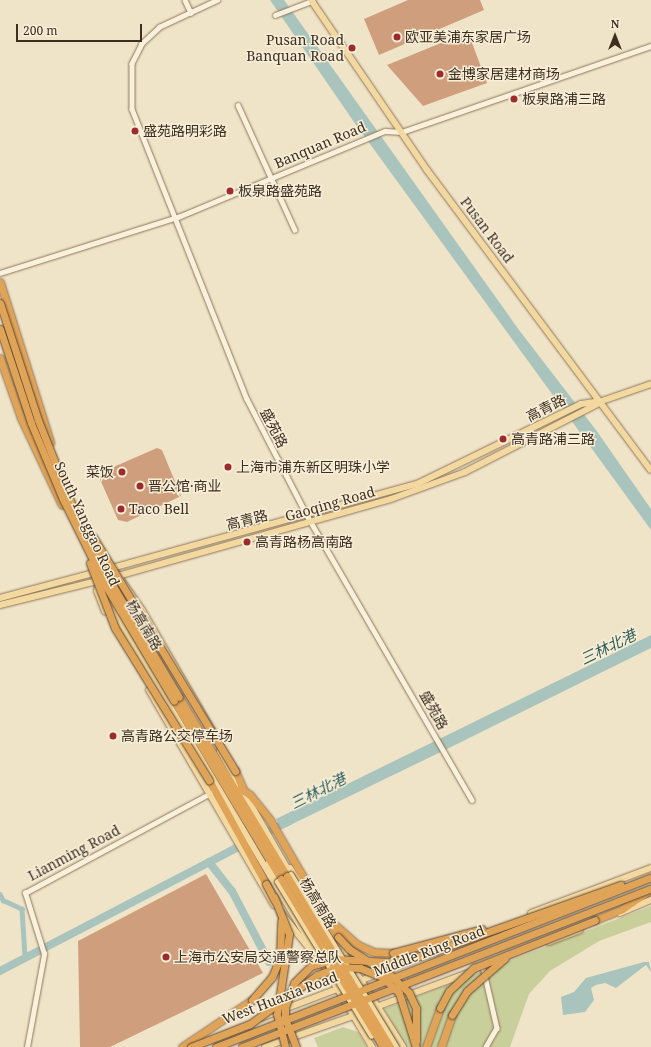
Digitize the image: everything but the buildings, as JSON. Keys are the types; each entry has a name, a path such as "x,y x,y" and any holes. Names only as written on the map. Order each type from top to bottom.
{"highway":[{"path":"0,282 38,408 68,487"},
{"name":"杨高南路","path":"1,306 56,467 113,586 177,699 230,810"},
{"name":"杨高南路","path":"0,329 31,423 58,486 107,588 177,699 226,772 248,830"},
{"path":"0,358 26,431 62,505"},
{"name":"杨高南路","path":"56,467 68,487 102,554 235,771 245,791"},
{"name":"杨高南路","path":"58,486 62,505 115,628 208,780 225,797 248,830 264,845 383,1047"},
{"path":"245,791 270,820 338,937 360,958 390,974 410,993 418,1026 415,1047"},
{"path":"230,810 248,830 266,884 274,897 289,934 277,1014 285,1047"},
{"name":"杨高南路","path":"264,845 267,856 284,878 390,1047"},
{"path":"296,1047 287,1025 285,1007 294,982 311,966 335,959 406,959 650,877"},
{"name":"Middle Ring Road","path":"216,1047 650,877"},
{"path":"426,1047 440,1008 458,980 474,968 622,909 651,889"},
{"name":"Middle Ring Road","path":"242,1047 651,889"},
{"path":"182,1047 252,1000 272,977 283,942 274,897"},
{"path":"316,900 347,938 374,952 410,951 507,924"},
{"path":"441,1047 452,1014 467,992 512,952"},
{"path":"191,1047 250,1024 317,975 339,967 360,968 382,977 399,993 415,1047"}],"main road":[{"name":"Pusan Road","path":"312,0 402,132 602,401 651,470"},
{"name":"South Yanggao Road","path":"0,299 1,306 53,457 105,570 121,575 219,738 222,754"},
{"name":"South Yanggao Road","path":"0,334 30,422 75,527 122,626 225,797"},
{"name":"Gaoqing Road","path":"0,605 121,575 309,520 465,472 566,423 587,412 602,401 651,384"},
{"name":"高青路","path":"0,598 87,574 309,520 444,474 581,404 602,401"},
{"path":"75,527 97,572 113,577"},
{"path":"87,574 92,570 91,562"},
{"path":"97,572 121,575"},
{"name":"杨高南路","path":"113,577 222,754 226,772"},
{"name":"杨高南路","path":"100,580 97,591 112,627 211,793 228,825"},
{"name":"杨高南路","path":"224,761 245,791 248,830 280,857 284,878 379,1047"},
{"name":"杨高南路","path":"225,797 228,825"},
{"name":"杨高南路","path":"225,797 230,810"},
{"path":"228,825 248,830 244,854 273,904 330,975"},
{"path":"264,845 338,990 352,1016 372,1047"},
{"path":"280,857 294,872 363,979 403,1047"},
{"name":"West Huaxia Road","path":"186,1047 338,990 651,868"},
{"name":"杨高南路","path":"284,878 396,1047"},
{"path":"265,1047 483,967 651,900"}],"street":[{"path":"185,0 191,12 218,0"},
{"path":"275,15 312,0"},
{"name":"盛苑路","path":"191,12 160,27 142,44 132,64 132,109 247,399 309,520 472,800"},
{"name":"Banquan Road","path":"0,273 174,218 380,132 402,132 651,46"},
{"path":"238,105 295,230"},
{"name":"Lianming Road","path":"27,1047 44,954 38,939 25,893 28,890 211,793"},
{"path":"483,967 497,1028 486,1047"}],"green space":[{"path":"651,906 651,922 599,941 550,971 529,994 510,1047 405,1047 384,1009"},
{"path":"343,1027 358,1032 367,1047 318,1047 314,1038"}],"water":[{"path":"270,0 284,0 519,330 596,430 651,509 651,530 354,122"},
{"path":"651,635 651,648 453,746 282,829 276,819"},
{"path":"644,962 649,962 651,972 646,965 616,988 605,983 596,985 591,988 594,1000 585,1012 563,1015 561,997 574,992 586,978"}],"waterway":[{"name":"三林北港","path":"261,835 290,821"},
{"name":"三林北港","path":"0,971 246,843"},
{"path":"209,862 232,891 269,962"},
{"path":"0,894 3,900 22,909 25,957"}],"place":[{"name":"欧亚美浦东家居广场","path":"397,37"},
{"name":"Pusan Road Banquan Road","path":"352,48"},
{"name":"金博家居建材商场","path":"440,74"},
{"name":"板泉路浦三路","path":"514,99"},
{"name":"盛苑路明彩路","path":"135,131"},
{"name":"板泉路盛苑路","path":"230,191"},
{"name":"高青路浦三路","path":"503,439"},
{"name":"上海市浦东新区明珠小学","path":"228,467"},
{"name":"菜饭","path":"122,472"},
{"name":"晋公馆·商业","path":"140,486"},
{"name":"Taco Bell","path":"121,509"},
{"name":"高青路杨高南路","path":"247,542"},
{"name":"高青路公交停车场","path":"113,736"},
{"name":"上海市公安局交通警察总队","path":"166,957"}]}
